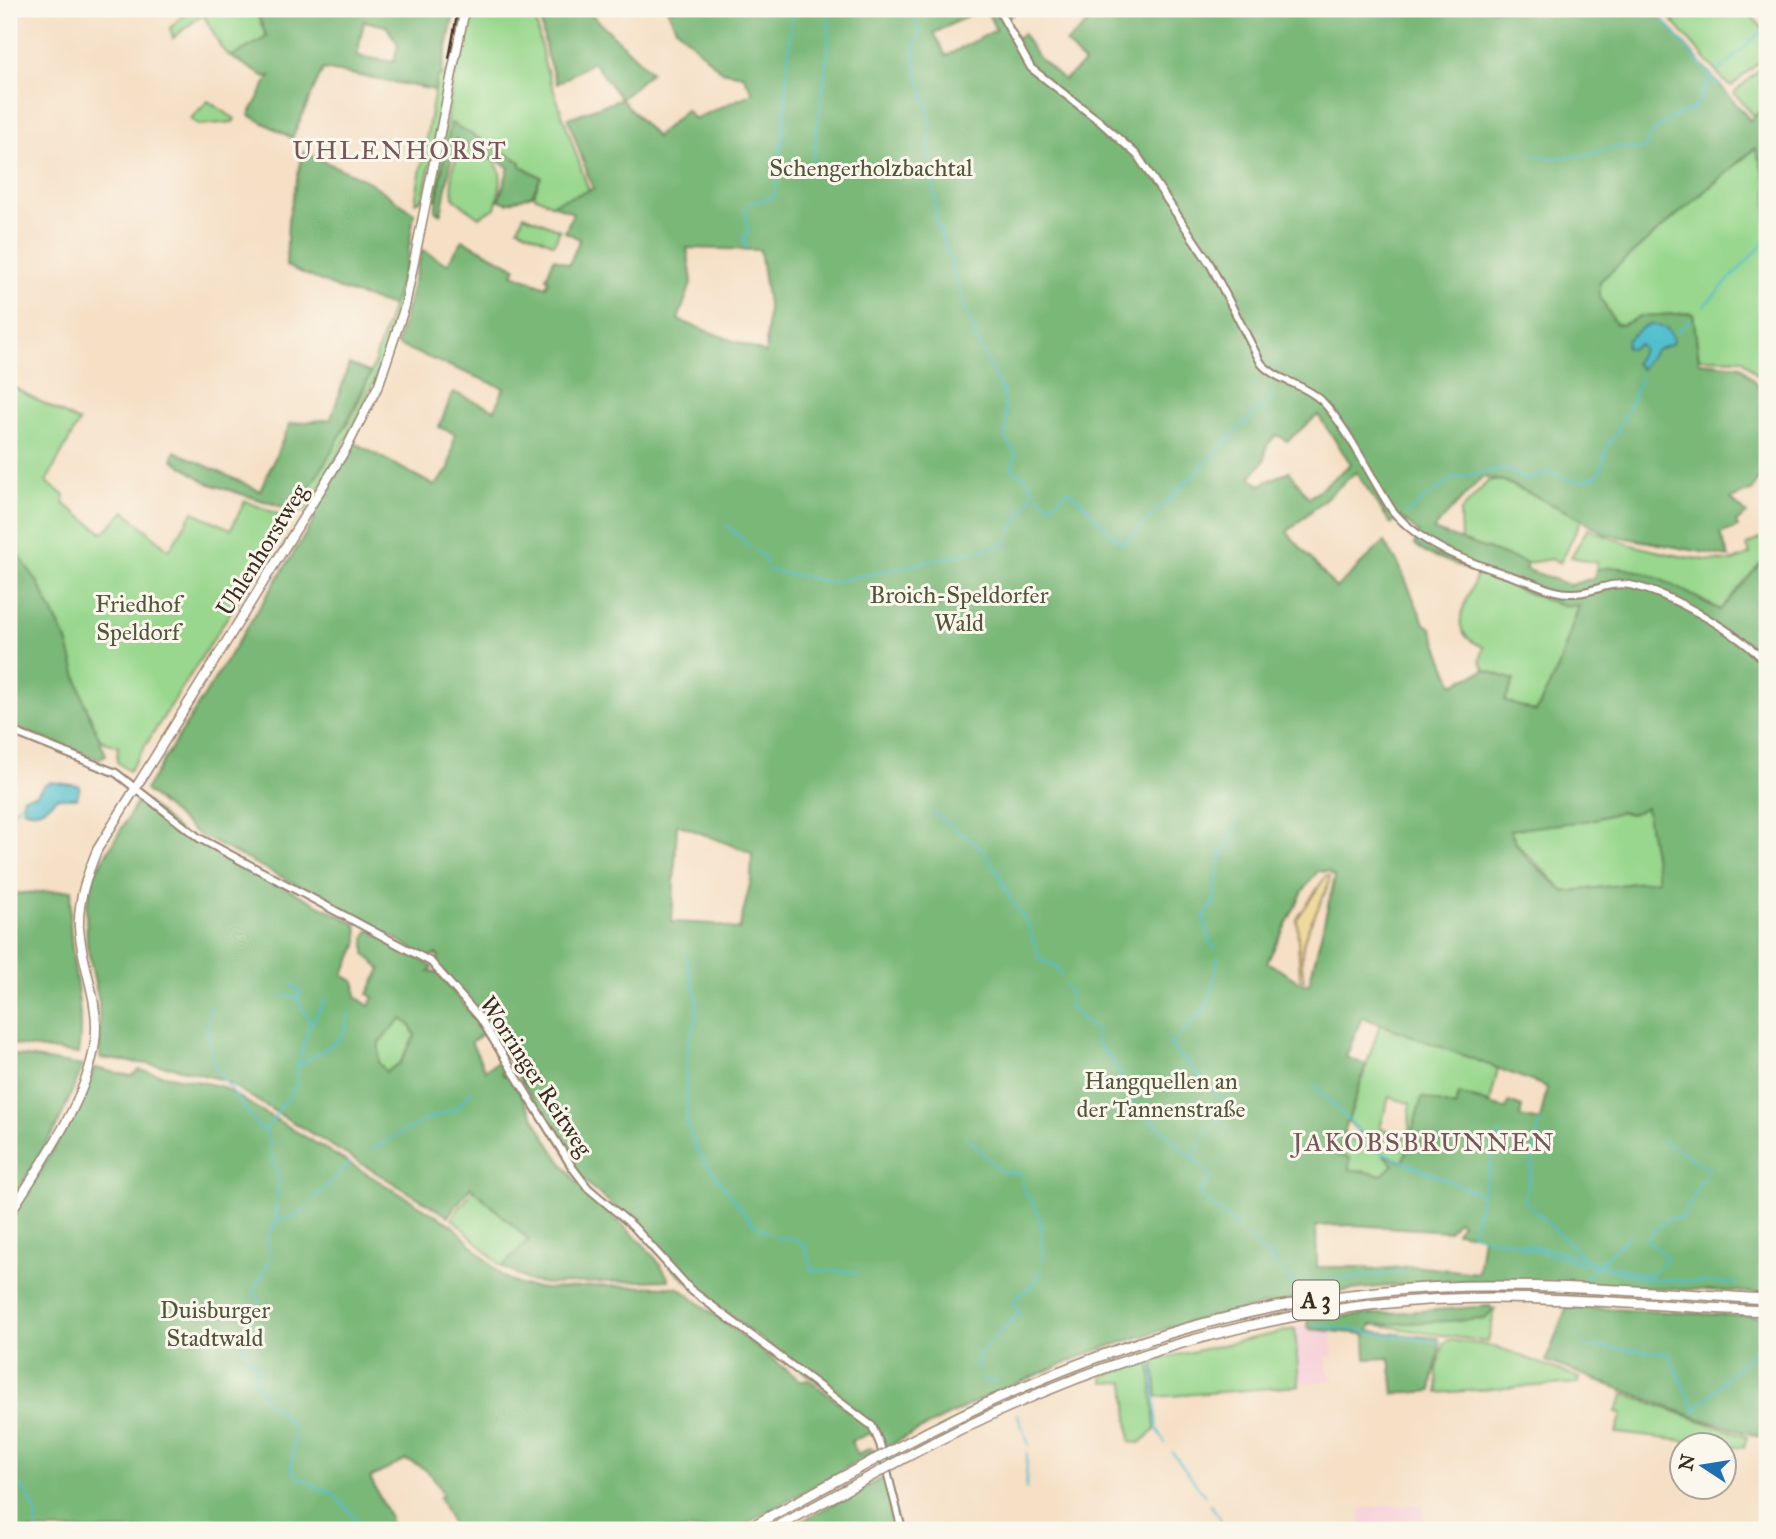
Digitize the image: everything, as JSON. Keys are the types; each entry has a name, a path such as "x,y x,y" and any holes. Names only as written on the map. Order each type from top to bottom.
{"highway":[{"name":"A 3","path":"745,1530 988,1400 1094,1356 1184,1327 1276,1306 1380,1292 1492,1286 1767,1299"},
{"name":"A 3","path":"771,1530 994,1412 1095,1369 1186,1340 1326,1310 1492,1298 1767,1311"}],"main road":[{"name":"Uhlenhorstweg","path":"9,1215 81,1090 91,1059 96,1028 79,928 82,890 97,850 326,484 379,384 405,306 465,9"}],"street":[{"path":"999,9 1031,68 1098,120 1137,156 1210,264 1261,363 1267,370 1304,388 1322,401 1392,510 1406,526 1457,557 1552,589 1571,593 1617,584 1641,588 1733,632 1767,663"},
{"name":"Worringer Reitweg","path":"9,730 106,767 135,786 199,838 365,925 436,967 480,1018 572,1167 588,1188 633,1226 691,1290 875,1430 902,1530"}],"shaded area":[{"path":"1307,1325 1310,1329 1331,1329 1333,1357 1326,1357 1327,1370 1335,1381 1300,1383 1294,1332 1298,1327"},
{"path":"1423,1504 1424,1530 1360,1530 1360,1508"}],"green space":[{"path":"189,9 255,9 267,37 231,57 222,49 203,14 173,38 170,28"},
{"path":"255,9 455,9 441,75 437,77 435,90 323,69 292,138 249,115 270,76 265,77 231,57 267,37","holes":["364,21 386,26 398,44 394,62 357,56"]},
{"path":"471,9 534,10 544,62 589,191 551,204 534,196 540,177 521,166 521,162 451,123 436,199 432,198 462,36 467,32"},
{"path":"471,9 586,9 651,72 621,99 593,62 557,84 547,56 539,10"},
{"name":"Broich-Speldorfer Wald","path":"667,9 981,9 934,33 946,56 996,30 986,9 1010,9 1013,15 1006,18 1017,38 1023,34 1037,56 1064,80 1084,63 1066,43 1089,22 1081,9 1654,9 1750,120 1767,106 1767,181 1755,148 1600,281 1600,297 1616,324 1622,325 1643,316 1693,313 1699,362 1741,366 1767,396 1767,485 1758,479 1753,490 1731,499 1747,514 1736,522 1738,527 1720,534 1729,557 1605,534 1582,519 1504,481 1482,477 1433,530 1527,563 1525,569 1570,585 1594,578 1596,570 1628,569 1660,579 1720,610 1767,556 1767,1293 1509,1281 1433,1281 1315,1294 1184,1323 1092,1352 987,1396 884,1448 877,1427 703,1295 674,1270 634,1223 581,1177 480,1015 436,964 439,957 436,954 429,958 339,906 197,834 145,790 315,519 310,515 355,443 435,486 449,469 455,434 439,427 453,392 495,410 504,388 397,345 422,250 447,264 463,240 516,268 513,274 546,287 549,280 546,278 554,258 569,265 580,239 565,232 573,213 551,204 593,189 568,118 621,99 656,137 686,110 694,119 753,93 743,75 721,71 676,28","holes":["687,248 760,250 768,304 766,353 678,320 692,281","1318,415 1351,464 1309,498 1289,471 1260,485 1250,477 1264,461 1267,445 1277,435 1287,441","1356,472 1391,524 1400,517 1419,533 1414,544 1426,553 1560,605 1579,606 1558,668 1536,712 1505,701 1514,680 1485,670 1453,684 1431,628 1424,623 1399,565 1384,542 1336,588 1287,532","1646,808 1658,880 1565,892 1525,856 1510,830 1591,820 1619,812 1632,814","677,824 752,853 751,880 739,930 713,924 672,922","1318,871 1329,872 1335,877 1309,984 1303,984 1267,962 1303,891","1362,1017 1547,1087 1540,1121 1520,1117 1522,1107 1509,1102 1506,1109 1459,1094 1455,1107 1422,1097 1403,1162 1383,1154 1393,1165 1382,1175 1349,1169 1350,1158 1337,1155 1366,1065 1346,1057","1458,1220 1462,1223 1456,1232 1483,1236 1478,1273 1413,1266 1369,1270 1368,1267 1317,1267 1316,1226 1352,1225 1449,1231"]},
{"path":"1662,9 1746,9 1767,34 1767,55 1732,86 1728,85"},
{"path":"1767,62 1767,106 1755,117 1734,93"},
{"path":"450,65 423,199 415,202 437,77 445,74"},
{"path":"208,101 235,119 233,122 199,125 190,119"},
{"path":"451,123 521,162 521,166 541,177 532,195 507,203 499,200 509,167 455,139 441,214 435,211"},
{"path":"472,147 497,165 501,178 495,208 479,217 454,199 453,191 455,162 464,151"},
{"path":"1756,148 1767,181 1767,385 1742,359 1699,358 1693,313 1643,316 1622,325 1615,323 1600,297 1600,281"},
{"path":"303,152 368,181 414,213 407,261 392,306 340,289 286,266 288,220"},
{"path":"524,215 560,230 554,244 518,228"},
{"path":"407,261 409,267 402,300 369,393 340,452 306,510 295,511 352,416 371,373"},
{"path":"349,364 371,373 334,448 295,511 207,483 172,459 175,451 260,491 290,424 331,419"},
{"name":"Friedhof Speldorf","path":"9,385 79,422 46,482 65,496 63,503 103,533 125,511 169,550 193,512 231,529 245,501 290,519 129,771 117,762 118,746 104,742 98,735 84,702 67,641 36,579 9,543"},
{"path":"1488,481 1503,481 1582,519 1560,563 1552,559 1527,563 1461,540 1460,512"},
{"path":"1588,528 1637,546 1715,561 1733,561 1750,554 1747,545 1767,535 1767,556 1721,610 1644,573 1611,568 1596,570 1597,563 1571,557"},
{"path":"9,543 36,579 67,641 84,702 106,755 98,759 9,725"},
{"path":"1477,574 1560,605 1579,605 1558,668 1536,712 1505,701 1514,680 1485,670 1480,660 1484,647 1464,634 1461,617"},
{"path":"139,799 147,802 187,838 247,868 248,872 253,871 356,924 357,945 343,975 355,982 356,997 369,1006 374,997 368,994 381,969 365,954 365,937 369,930 433,967 429,972 438,972 479,1024 504,1064 502,1074 506,1076 507,1070 567,1170 589,1195 639,1240 661,1265 669,1280 548,1284 529,1281 502,1267 529,1240 471,1187 448,1216 223,1080 173,1067 100,1058 99,1002 87,945 86,908 94,875","holes":["401,1019 410,1024 415,1036 400,1063 386,1072 379,1063 379,1042","484,1033 501,1060 485,1070 471,1042"]},
{"path":"1646,807 1659,880 1565,892 1518,845 1510,830 1590,820 1619,812 1632,814"},
{"path":"72,890 70,931 80,1013 78,1054 9,1044 9,894"},
{"path":"400,1019 410,1024 415,1036 400,1063 386,1072 379,1063 379,1042"},
{"path":"1380,1024 1498,1068 1490,1103 1459,1094 1455,1107 1403,1162 1385,1155 1393,1165 1382,1175 1348,1169 1337,1156 1343,1138 1372,1146 1348,1121","holes":["1389,1097 1410,1103 1409,1138 1380,1128"]},
{"path":"9,1054 83,1066 59,1122 9,1206"},
{"name":"Duisburger Stadtwald","path":"95,1068 131,1076 139,1070 220,1086 452,1225 502,1276 520,1285 545,1289 602,1286 678,1287 801,1381 809,1380 876,1431 851,1441 857,1455 870,1448 877,1451 735,1530 455,1530 439,1497 443,1496 437,1483 424,1469 405,1460 370,1478 390,1518 390,1523 378,1530 9,1530 9,1223 67,1126"},
{"path":"474,1189 529,1240 502,1267 452,1218"},
{"path":"1490,1306 1493,1310 1485,1319 1371,1325 1368,1331 1438,1338 1439,1350 1432,1391 1394,1394 1390,1358 1366,1359 1365,1334 1310,1329 1307,1325 1308,1319"},
{"path":"1567,1307 1767,1317 1767,1439 1697,1418 1546,1361"},
{"path":"1495,1309 1488,1342 1371,1324 1485,1319"},
{"path":"1295,1329 1299,1386 1157,1397 1154,1360"},
{"path":"1449,1340 1497,1347 1579,1378 1578,1383 1438,1393 1437,1369 1444,1343"},
{"path":"1150,1361 1155,1430 1140,1443 1130,1442 1125,1382 1103,1383 1103,1376"},
{"path":"1624,1394 1727,1430 1668,1430 1668,1439 1616,1433 1622,1414 1616,1412"},
{"path":"1738,1434 1747,1437 1744,1448 1738,1447"},
{"path":"884,1477 899,1530 784,1530 881,1479"}],"sand":[{"path":"1326,876 1330,877 1326,891 1302,949 1304,980 1300,979 1297,919"}],"water":[{"path":"1652,324 1668,329 1673,339 1672,344 1656,350 1641,369 1635,363 1643,349 1639,344 1631,349 1626,347 1627,340 1643,327"},
{"path":"51,782 80,786 77,798 56,798 37,811 23,809 23,797 37,794 44,785"}],"waterway":[{"path":"750,203 774,197 783,136 792,9"},
{"path":"812,166 828,53 829,9"},
{"path":"913,9 913,18 920,29 915,62 929,114 928,146 935,216 959,289"},
{"path":"1654,9 1719,86"},
{"path":"1718,72 1764,29 1767,33"},
{"path":"1530,155 1550,158 1583,156 1621,146 1637,150 1646,148 1657,128 1679,114 1694,109 1711,76"},
{"path":"745,207 748,233 742,238 747,246 745,248"},
{"path":"1704,306 1767,240"},
{"path":"960,292 978,344 1003,393 1007,427 1005,439 1016,453 1012,469 1028,480 1034,492 1011,532"},
{"path":"1677,332 1690,320"},
{"path":"1405,515 1452,478 1506,469 1526,480 1550,472 1573,480 1597,476 1606,450 1627,412 1641,376"},
{"path":"1039,496 1051,506 1069,490 1123,545 1273,395"},
{"path":"726,525 750,546"},
{"path":"767,570 833,582 1005,545"},
{"path":"756,551 764,557 766,564"},
{"path":"9,675 13,672"},
{"path":"9,815 22,803"},
{"path":"932,812 983,850 999,874 1011,901 1027,922 1040,960 1057,967 1061,975"},
{"path":"1215,948 1211,944 1204,918 1214,903 1219,862 1237,825"},
{"path":"686,956 697,999 697,1014 686,1052 687,1123 697,1151 751,1222 768,1233"},
{"path":"1216,1122 1230,1107 1169,1045 1205,1007 1213,988 1217,957"},
{"path":"292,984 301,993 296,997"},
{"path":"1065,984 1071,997 1070,1008 1096,1031 1097,1043 1113,1061 1134,1104 1201,1166"},
{"path":"282,995 296,997 311,1023"},
{"path":"297,1068 308,1029 326,999"},
{"path":"210,1006 207,1026 215,1067 258,1127 265,1130 271,1148"},
{"path":"265,1130 297,1084 296,1069 336,1042 342,1035 348,1015"},
{"path":"1314,1085 1373,1145"},
{"path":"373,1149 421,1122 458,1107 471,1092"},
{"path":"1540,1122 1525,1201 1582,1256"},
{"path":"1194,1159 1204,1132 1211,1127"},
{"path":"1500,1132 1471,1234 1557,1251 1650,1276 1667,1258 1646,1239 1668,1218 1682,1218 1703,1178"},
{"path":"968,1138 1000,1171 1021,1174 1025,1191 1039,1218 1042,1262"},
{"path":"1661,1140 1708,1168 1706,1173"},
{"path":"1377,1150 1482,1195"},
{"path":"270,1152 279,1181 275,1198"},
{"path":"313,1200 349,1163"},
{"path":"1205,1170 1212,1176 1199,1194 1240,1229"},
{"path":"270,1255 267,1238 276,1224 276,1204"},
{"path":"276,1221 298,1215 308,1206"},
{"path":"1246,1235 1282,1271"},
{"path":"773,1236 800,1242 806,1250 811,1270 858,1272"},
{"path":"1601,1262 1628,1237"},
{"path":"1519,1247 1646,1279 1737,1284"},
{"path":"270,1261 254,1289 254,1294 260,1300 242,1344 251,1361 260,1365 252,1380 260,1385 266,1402 281,1412 290,1425"},
{"path":"1586,1278 1597,1266"},
{"path":"977,1370 978,1355 1020,1312 1012,1303 1036,1282 1042,1269"},
{"path":"1323,1281 1404,1272"},
{"path":"1286,1275 1299,1289"},
{"path":"1298,1287 1314,1282"},
{"path":"1314,1325 1441,1342"},
{"path":"1584,1346 1668,1353 1695,1410"},
{"path":"1692,1413 1758,1347"},
{"path":"1152,1360 1157,1428 1165,1443"},
{"path":"982,1379 997,1383"},
{"path":"1017,1414 1029,1445"},
{"path":"295,1433 291,1469 321,1491 325,1488 327,1493 331,1491 356,1519 360,1530"},
{"path":"1172,1452 1205,1496"},
{"path":"1026,1489 1027,1453"},
{"path":"9,1455 17,1464 16,1483 25,1492 35,1510 37,1530"},
{"path":"1210,1504 1220,1518 1224,1530"}],"tram line":[{"path":"449,58 458,9"}],"district":[{"name":"UHLENHORST","path":"400,150"},
{"name":"JAKOBSBRUNNEN","path":"1424,1142"}],"park label":[{"name":"Schengerholzbachtal","path":"871,168"},
{"name":"Hangquellen an der Tannenstraße","path":"1161,1095"}]}
